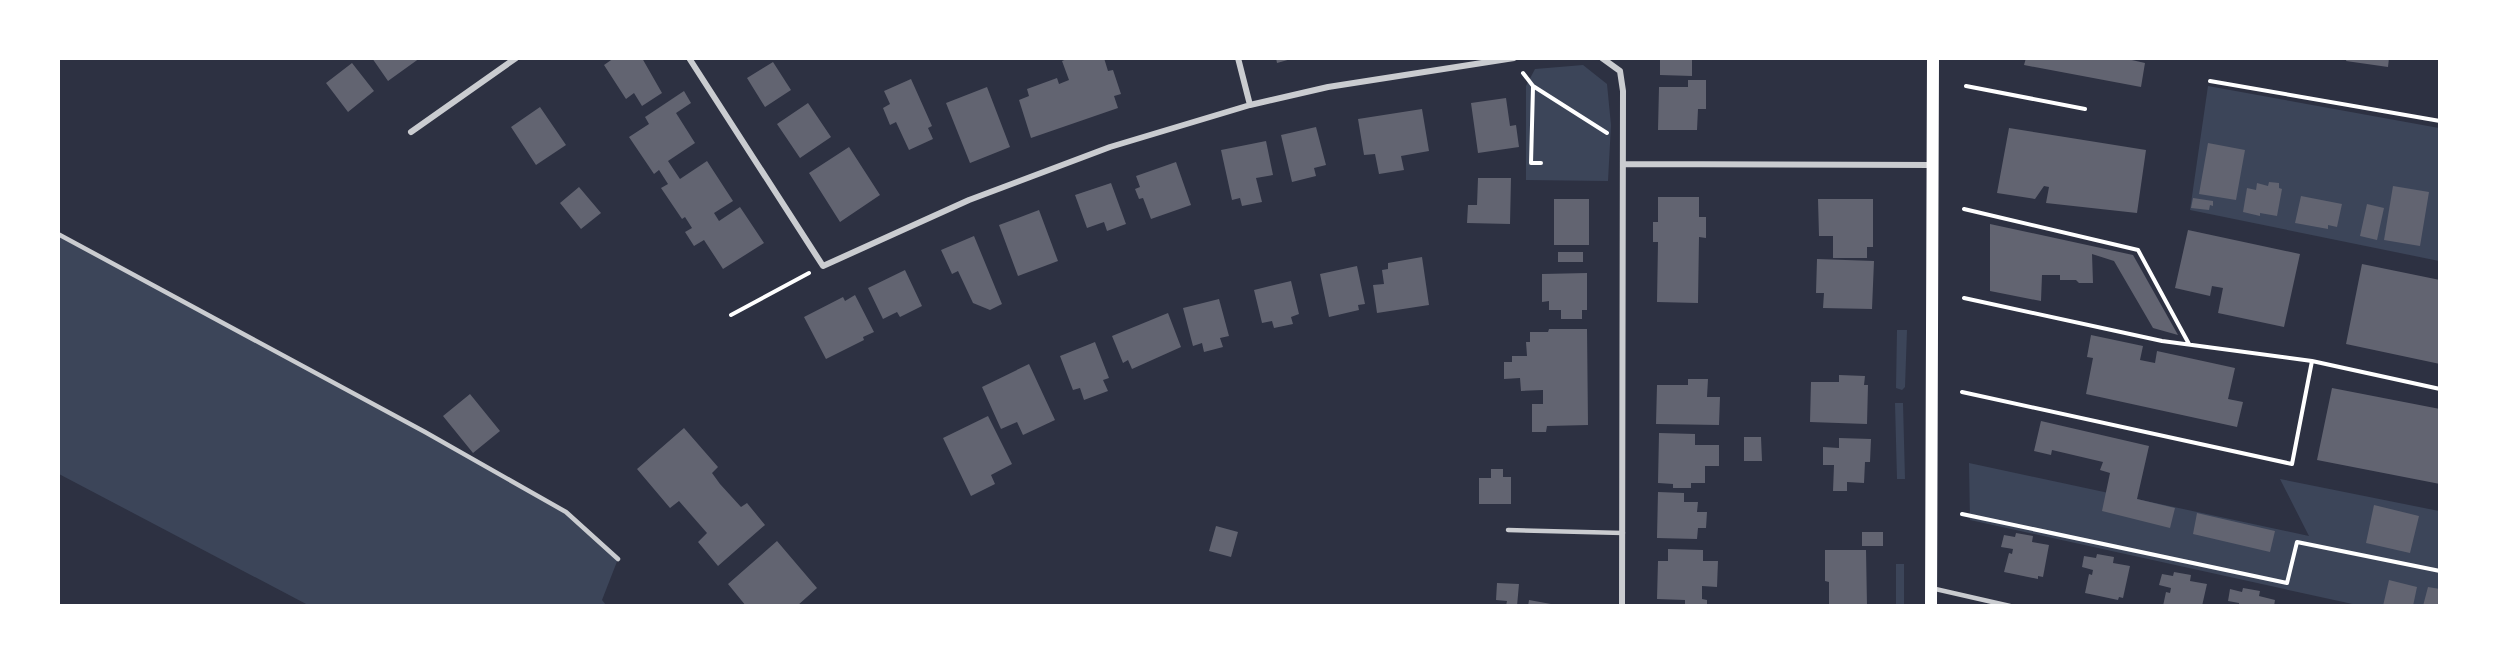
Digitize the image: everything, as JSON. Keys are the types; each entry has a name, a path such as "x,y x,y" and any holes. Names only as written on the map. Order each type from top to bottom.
{"main road":[{"path":"1931,606 1933,58"}],"street":[{"path":"411,132 516,58"},
{"path":"689,58 823,266 980,195 1110,147 1250,105 1328,87 1514,58"},
{"path":"1238,58 1250,105"},
{"path":"1602,58 1620,71 1623,91 1622,606"},
{"path":"1623,164 1932,165"}],"lane":[{"path":"58,234 425,432 566,512 618,559"},
{"path":"1508,530 1623,533"},
{"path":"1932,588 2010,606"}],"path":[{"path":"1523,73 1533,86 1607,133"},
{"path":"2210,81 2439,122"},
{"path":"1533,86 1531,163 1541,163"},
{"path":"1966,86 2085,109"},
{"path":"1964,209 2138,250 2190,344"},
{"path":"731,315 823,266"},
{"path":"1964,298 2162,341 2312,361 2439,389"},
{"path":"1962,392 2292,464 2312,361"},
{"path":"1962,514 2287,583 2296,542 2439,572"}],"shaded area":[{"path":"1583,65 1607,84 1611,125 1608,181 1526,180 1526,86 1535,69"},
{"path":"2208,86 2439,128 2439,261 2190,210"},
{"path":"58,234 425,432 566,512 618,559 602,600 606,605 308,605 59,474"},
{"path":"1897,330 1907,330 1905,387 1902,390 1896,388"},
{"path":"1895,403 1903,403 1905,479 1897,479"},
{"path":"1969,463 2309,536 2280,479 2439,511 2439,605 2357,605 1970,520"},
{"path":"1896,564 1904,564 1904,605 1896,605"}],"building":[{"path":"372,58 420,58 388,81"},
{"path":"614,58 642,58 662,93 642,106 634,93 626,99 604,65"},
{"path":"1069,58 1104,58 1108,71 1113,70 1121,94 1114,96 1118,108 1031,138 1019,100 1029,96 1027,89 1057,78 1059,84 1069,80 1062,61"},
{"path":"1276,58 1291,58 1291,59 1277,63"},
{"path":"1660,58 1692,58 1692,76 1660,75"},
{"path":"2026,58 2123,58 2145,63 2141,87 2024,65"},
{"path":"2347,58 2389,58 2388,67 2346,61"},
{"path":"773,62 791,90 765,107 747,78"},
{"path":"352,63 374,91 348,112 326,83"},
{"path":"911,79 932,126 928,128 933,139 909,150 896,122 890,125 883,108 890,104 884,91"},
{"path":"1688,80 1706,80 1706,109 1698,109 1697,130 1658,130 1659,87 1688,87"},
{"path":"987,87 1010,147 970,163 946,103"},
{"path":"684,91 691,103 676,113 695,143 668,161 680,179 707,161 733,201 714,213 719,221 740,207 764,243 723,269 704,240 694,246 685,232 692,228 685,217 682,219 661,188 668,184 659,170 654,174 629,137 649,124 645,117"},
{"path":"1506,98 1510,126 1516,125 1519,147 1478,153 1471,103"},
{"path":"808,103 831,137 800,158 777,124"},
{"path":"540,107 566,145 536,165 511,127"},
{"path":"1422,109 1429,151 1401,156 1404,170 1379,174 1375,154 1364,155 1358,119"},
{"path":"1316,127 1326,165 1314,168 1316,176 1292,182 1281,135"},
{"path":"2009,128 2146,150 2137,213 2046,203 2049,187 2044,186 2035,199 1997,193"},
{"path":"1266,141 1273,175 1256,178 1262,202 1242,206 1240,198 1232,200 1221,150"},
{"path":"2208,143 2245,150 2236,200 2199,194"},
{"path":"849,147 880,195 840,222 809,173"},
{"path":"1176,162 1191,205 1151,219 1143,198 1139,199 1135,189 1140,187 1136,176"},
{"path":"1478,178 1511,178 1510,224 1467,223 1468,205 1477,205"},
{"path":"2269,182 2279,183 2279,188 2282,189 2277,216 2260,213 2260,216 2243,212 2247,188 2256,190 2257,183 2268,186"},
{"path":"1111,183 1126,224 1107,231 1104,222 1087,228 1075,195"},
{"path":"2393,186 2429,192 2420,246 2384,240"},
{"path":"579,187 601,213 581,229 560,203"},
{"path":"2301,196 2342,204 2337,227 2328,225 2328,229 2295,223"},
{"path":"1658,197 1699,197 1699,217 1706,217 1706,238 1699,237 1698,303 1657,302 1658,242 1653,242 1653,222 1658,222"},
{"path":"2193,198 2213,201 2213,206 2210,205 2209,210 2191,208"},
{"path":"1554,199 1589,199 1589,245 1554,245"},
{"path":"1818,199 1873,199 1873,247 1867,247 1867,258 1833,258 1833,236 1819,236"},
{"path":"2367,204 2384,208 2377,240 2360,236"},
{"path":"1039,210 1058,261 1018,276 999,225"},
{"path":"1990,224 2133,255 2178,335 2153,328 2114,261 2092,254 2093,283 2060,280 2060,275 2042,275 2041,301 1990,291"},
{"path":"2188,230 2300,254 2284,327 2218,313 2223,288 2212,286 2210,296 2175,288"},
{"path":"974,236 1002,304 990,310 973,303 958,271 952,274 941,250"},
{"path":"1558,252 1583,252 1583,262 1558,262"},
{"path":"1422,257 1429,305 1377,313 1373,285 1384,284 1382,270 1388,269 1388,263"},
{"path":"1817,259 1874,261 1872,309 1823,308 1824,293 1816,293"},
{"path":"2362,264 2440,280 2440,364 2346,344"},
{"path":"1357,266 1365,304 1358,305 1359,310 1329,317 1320,274"},
{"path":"905,270 922,306 900,317 897,312 883,319 868,288"},
{"path":"1587,273 1587,310 1582,310 1582,319 1561,319 1561,310 1549,310 1549,301 1542,302 1542,274"},
{"path":"1291,281 1299,314 1291,317 1293,324 1274,328 1272,321 1262,323 1254,290"},
{"path":"855,295 874,332 863,337 864,340 826,359 804,317 843,297 845,301"},
{"path":"1219,299 1229,336 1220,338 1223,347 1204,352 1202,343 1193,346 1183,308"},
{"path":"1168,313 1181,347 1132,369 1128,360 1123,363 1112,336"},
{"path":"1549,329 1587,329 1588,425 1547,426 1546,432 1532,432 1532,404 1543,404 1543,390 1521,391 1520,378 1504,379 1504,362 1512,362 1512,356 1527,356 1526,342 1530,342 1530,332 1548,332"},
{"path":"2091,335 2143,346 2140,360 2155,363 2157,351 2235,368 2228,399 2243,402 2237,427 2086,394 2093,358 2087,357"},
{"path":"1095,342 1109,378 1103,380 1108,391 1084,400 1080,388 1073,390 1060,356"},
{"path":"1029,364 1055,420 1023,435 1017,422 1001,429 982,387"},
{"path":"1839,375 1865,376 1864,385 1868,385 1867,424 1810,422 1811,382 1839,382"},
{"path":"1688,379 1708,379 1707,397 1720,397 1719,425 1656,424 1657,385 1688,385"},
{"path":"2332,388 2440,409 2440,484 2317,460"},
{"path":"470,394 500,431 473,453 443,416"},
{"path":"988,416 1012,464 991,475 995,484 971,496 943,438"},
{"path":"2041,421 2149,446 2137,499 2175,508 2170,528 2102,511 2110,473 2100,470 2103,462 2052,450 2051,455 2034,451"},
{"path":"684,428 718,467 712,473 720,484 741,507 747,503 765,525 718,566 698,542 707,533 679,501 670,508 637,469"},
{"path":"1659,433 1695,434 1695,445 1719,445 1719,466 1705,466 1705,483 1691,483 1691,488 1673,488 1673,484 1658,483"},
{"path":"1744,437 1761,437 1762,461 1744,461"},
{"path":"1839,438 1871,439 1870,462 1865,462 1864,483 1847,482 1847,491 1833,491 1834,465 1823,465 1823,447 1839,448"},
{"path":"1491,469 1503,469 1503,477 1511,477 1511,504 1479,504 1479,478 1491,478"},
{"path":"1658,492 1684,493 1684,502 1698,502 1697,512 1707,512 1706,528 1698,528 1697,539 1657,538"},
{"path":"2374,505 2419,516 2410,553 2366,543"},
{"path":"2197,513 2275,531 2270,552 2193,534"},
{"path":"1216,526 1238,532 1231,557 1209,551"},
{"path":"1862,532 1883,532 1883,546 1862,546"},
{"path":"2016,533 2033,536 2032,542 2049,545 2043,577 2038,576 2038,579 2004,572 2009,553 2012,554 2013,549 2001,547 2004,535 2015,537"},
{"path":"777,541 817,588 797,606 746,606 728,584"},
{"path":"1668,549 1703,550 1703,561 1718,561 1717,587 1702,586 1702,599 1707,600 1707,606 1685,606 1685,600 1657,599 1658,561 1668,561"},
{"path":"1825,550 1866,550 1867,606 1829,606 1829,582 1825,581"},
{"path":"2097,554 2114,557 2113,563 2130,566 2123,598 2119,597 2118,600 2085,593 2089,574 2092,575 2093,570 2082,567 2084,556 2096,558"},
{"path":"2174,572 2191,575 2190,581 2207,584 2202,606 2163,606 2166,592 2170,593 2171,588 2159,585 2162,574 2173,576"},
{"path":"2389,580 2417,587 2413,606 2383,606"},
{"path":"1497,583 1519,584 1517,606 1506,606 1507,601 1496,600"},
{"path":"2428,587 2440,589 2440,606 2423,606"},
{"path":"2243,588 2260,591 2259,596 2275,600 2274,606 2239,606 2239,603 2228,601 2230,589 2242,592"},
{"path":"1529,600 1551,604 1550,606 1528,606"}]}
